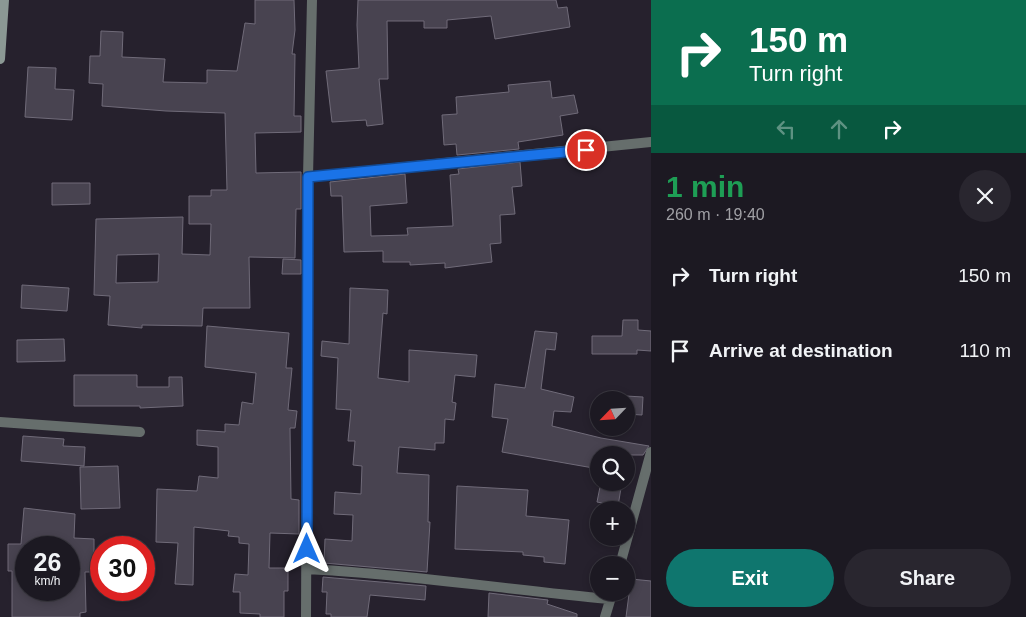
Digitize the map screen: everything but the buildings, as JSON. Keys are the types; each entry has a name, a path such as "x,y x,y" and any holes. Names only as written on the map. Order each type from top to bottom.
{"main road":[{"path":"0,59 4,0"}],"street":[{"path":"306,617 308,177 312,0"},
{"path":"308,177 648,143"},
{"path":"0,422 140,432"},
{"path":"622,556 651,452"},
{"path":"307,569 419,577 525,591 590,595"},
{"path":"605,617 610,601"}],"route":[{"path":"307,549 308,177 586,150"}]}
